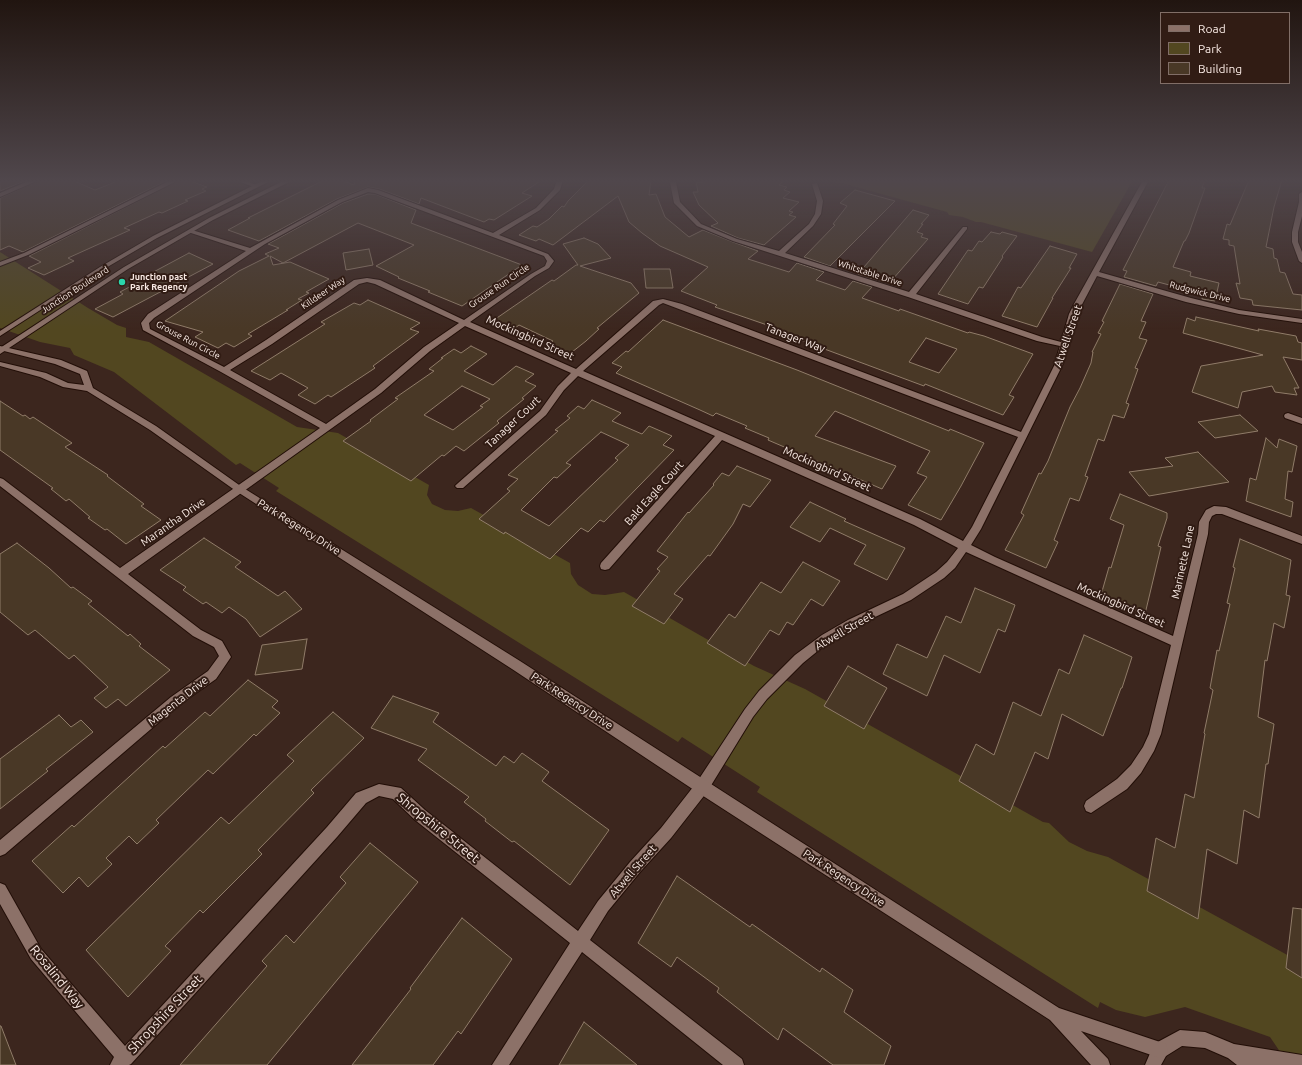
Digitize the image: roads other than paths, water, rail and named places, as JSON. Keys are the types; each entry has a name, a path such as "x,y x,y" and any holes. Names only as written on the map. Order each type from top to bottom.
{"street":[{"path":"0,264 26,254 74,230"},
{"name":"Junction Boulevard","path":"0,334 89,276 169,230"},
{"name":"Grouse Run Circle","path":"289,230 251,251 152,316 144,324 147,330 224,370 326,428"},
{"name":"Grouse Run Circle","path":"240,489 378,392 427,349 464,322 547,267 551,261 546,255 477,230"},
{"path":"493,236 504,230"},
{"name":"Whitstable Drive","path":"710,230 735,240 1065,345"},
{"path":"780,254 806,230"},
{"path":"911,295 964,230"},
{"name":"Atwell Street","path":"500,1065 579,941 619,885 666,833 702,786 749,713 780,676 826,638 928,584 951,566 976,529 1058,366 1073,314 1119,230"},
{"path":"1296,230 1295,242 1302,262"},
{"path":"190,231 251,251"},
{"name":"Junction Boulevard","path":"2,350 85,294 190,231"},
{"name":"Rudgwick Drive","path":"1095,273 1189,300 1239,312 1302,321"},
{"name":"Killdeer Way","path":"224,370 269,342 357,282 367,280 377,282 464,322"},
{"name":"Tanager Way","path":"577,372 644,316 656,303 663,301 1023,436"},
{"name":"Mockingbird Street","path":"464,322 917,522 990,560 1177,643"},
{"path":"2,350 58,362 84,373 89,389"},
{"name":"Park Regency Drive","path":"0,364 32,372 66,385 89,389 153,428 240,489 510,660 1055,1014 1160,1050"},
{"name":"Tanager Court","path":"460,486 534,422 550,405 561,388 577,372"},
{"path":"1288,416 1302,422"},
{"name":"Bald Eagle Court","path":"605,566 721,435"},
{"name":"Magenta Drive","path":"0,481 196,633 218,644 225,657 212,675 175,701 0,849"},
{"name":"Marantha Drive","path":"120,574 240,489"},
{"name":"Marinette Lane","path":"1177,643 1203,534 1204,522 1209,513 1214,510 1223,510 1302,540"},
{"path":"1091,806 1122,784 1136,769 1148,751 1160,718 1177,643"},
{"name":"Shropshire Street","path":"122,1061 332,832 361,798 379,790 396,793 420,815 736,1065"},
{"name":"Rosalind Way","path":"0,890 36,954 122,1061"},
{"name":"Park Regency Drive","path":"1055,1014 1102,1065"},
{"path":"1153,1065 1160,1050 1180,1038 1205,1040 1234,1052 1302,1063"},
{"path":"1234,1052 1249,1065"}],"place":[{"name":"Junction past Park Regency","path":"122,282"}]}
